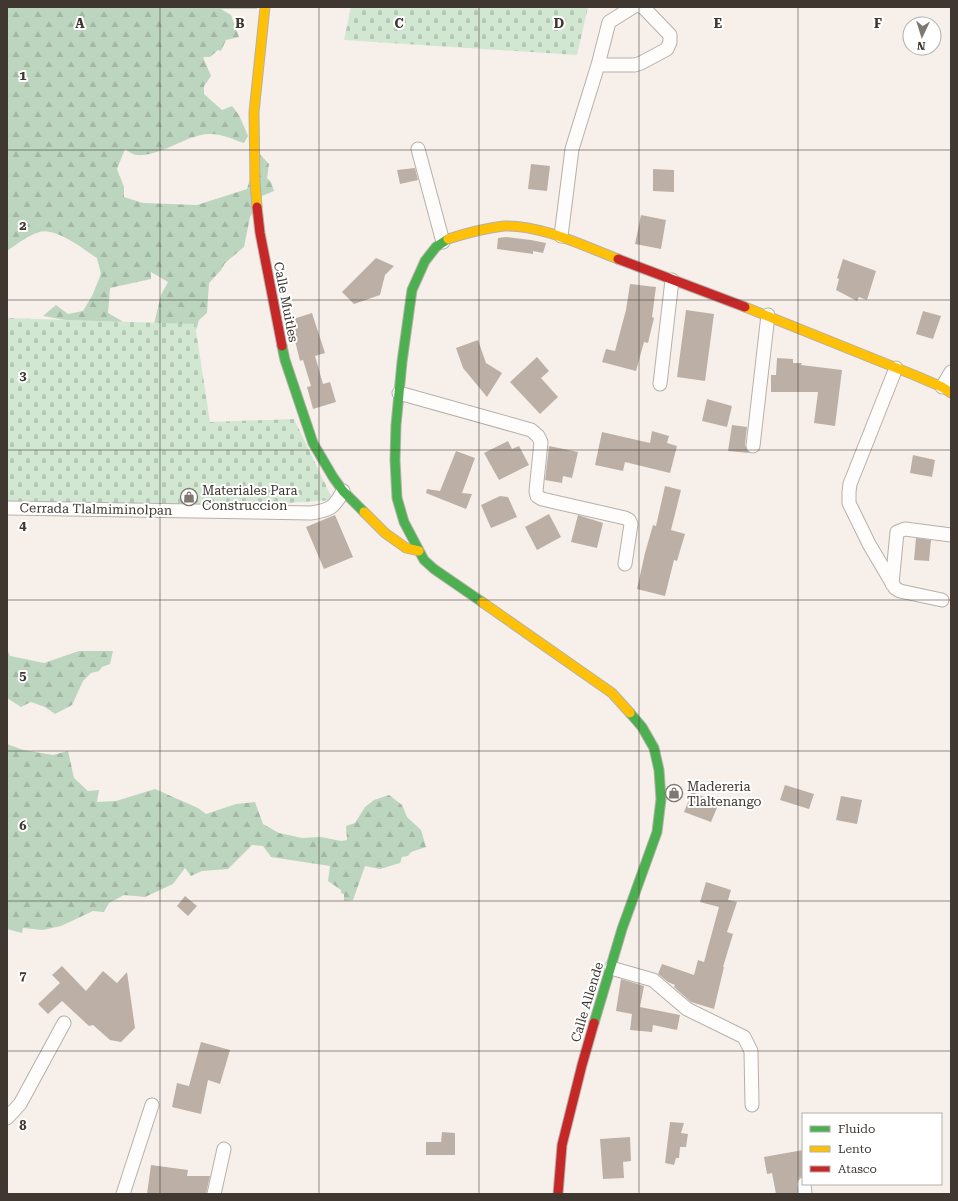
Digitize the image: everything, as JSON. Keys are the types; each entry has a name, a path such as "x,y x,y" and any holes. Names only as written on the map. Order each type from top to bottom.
{"street":[{"name":"Calle Muitles","path":"264,7 254,112 255,182 260,233 270,293 284,360 313,443 333,477 343,491 385,533 401,545 418,551"},
{"path":"561,236 572,149 610,22 633,7"},
{"path":"598,66 641,63 668,49 670,36 646,9 642,7"},
{"path":"418,149 443,242"},
{"path":"418,551 404,522 397,498 395,460 399,393 412,290 425,261 436,247 443,242 476,230 506,226 533,229 561,236 672,280 768,315 947,390 951,372"},
{"path":"660,384 672,280"},
{"path":"753,446 768,315"},
{"path":"896,368 850,484 849,503 869,544 892,584 900,591 942,600"},
{"path":"399,393 530,430 538,436 541,442 536,491 537,496 542,499 629,520 631,524 624,564"},
{"name":"Cerrada Tlalmiminolpan","path":"7,508 311,513 322,511 336,504 343,491"},
{"path":"892,584 897,532 905,529 951,535"},
{"name":"Calle Allende","path":"418,551 424,560 434,569 612,693 642,728 654,748 661,780 659,822 657,832 622,929 582,1065 562,1145 558,1194"},
{"path":"611,968 654,980 687,1009 744,1037 751,1051 752,1105"},
{"path":"7,1118 20,1104 64,1023"},
{"path":"123,1194 152,1105"},
{"path":"214,1194 224,1149"}],"green space":[{"path":"7,7 257,7 257,9 221,9 231,15 239,37 226,40 221,51 218,50 210,57 203,57 211,76 204,86 204,94 222,110 232,106 239,115 248,136 244,143 222,135 208,134 190,138 163,150 145,155 136,155 125,149 117,169 124,187 124,197 143,203 197,205 247,189 258,152 269,164 267,178 271,182 274,191 262,196 250,217 244,247 225,263 221,270 209,283 207,313 199,320 194,337 154,324 161,295 168,282 151,272 151,279 110,288 108,313 122,321 122,330 43,316 56,305 68,314 83,311 92,296 101,274 97,258 77,244 46,231 39,232 22,240 7,251"},
{"path":"351,7 588,7 577,55 344,40"},
{"path":"7,318 195,324 210,422 294,419 333,500 221,507 7,502"},
{"path":"7,649 10,656 44,663 79,651 113,651 110,664 102,667 99,671 91,673 83,681 72,705 55,714 45,707 31,702 21,707 7,698"},
{"path":"7,744 23,750 53,755 68,751 74,778 88,791 99,790 97,802 116,801 155,789 198,808 206,814 236,804 255,802 263,824 279,833 302,838 321,837 341,841 347,840 346,826 355,823 365,807 374,800 389,795 402,805 407,817 421,830 426,847 411,852 408,856 402,857 400,863 380,869 365,866 353,900 344,901 344,894 341,893 341,890 328,881 330,866 271,857 263,846 252,845 228,869 202,871 191,876 185,868 173,884 145,897 124,895 109,903 104,912 93,911 61,926 43,930 23,928 22,933 7,929"}],"building":[{"path":"531,164 550,166 547,191 528,189"},
{"path":"415,168 418,180 400,184 397,170"},
{"path":"653,169 674,170 674,192 653,191"},
{"path":"641,215 666,220 661,249 635,244"},
{"path":"506,237 546,243 543,253 533,251 533,254 497,249 498,238"},
{"path":"376,258 394,266 385,275 380,295 354,304 342,292"},
{"path":"843,259 876,271 867,300 859,297 857,301 836,290 839,279 837,278"},
{"path":"630,284 656,287 652,317 654,318 648,343 644,342 636,371 602,362 606,349 615,351 626,310"},
{"path":"686,310 714,314 705,381 677,377"},
{"path":"923,311 941,316 933,339 916,334"},
{"path":"312,313 325,353 315,356 323,384 330,382 336,402 313,409 307,387 311,386 303,360 300,361 290,320"},
{"path":"478,340 486,363 502,373 487,397 463,368 456,348"},
{"path":"537,357 549,371 541,378 558,397 540,414 510,382"},
{"path":"777,358 793,359 793,363 802,363 801,365 842,370 835,426 814,423 818,392 771,392 771,375 776,375"},
{"path":"707,399 732,406 727,427 702,421"},
{"path":"732,425 747,427 745,445 749,453 728,451"},
{"path":"652,431 669,436 667,443 677,446 670,473 625,462 623,471 595,465 602,432 650,443"},
{"path":"508,441 512,449 519,446 529,465 499,480 484,453"},
{"path":"549,446 578,452 572,478 563,476 562,483 545,480"},
{"path":"456,451 475,458 462,493 472,494 466,509 426,493 427,489 440,491"},
{"path":"913,455 935,460 932,477 910,473"},
{"path":"665,486 681,490 671,530 685,534 677,561 674,560 665,596 637,589 653,525 656,526"},
{"path":"500,496 508,497 517,517 491,528 481,505"},
{"path":"549,514 561,537 537,550 525,527"},
{"path":"335,515 353,557 324,569 306,527"},
{"path":"578,515 603,523 597,548 571,542"},
{"path":"916,538 931,540 929,561 914,560"},
{"path":"785,785 814,794 809,809 780,800"},
{"path":"692,792 719,803 711,822 684,812"},
{"path":"841,796 862,800 857,824 836,820"},
{"path":"706,882 731,890 728,900 737,902 727,932 733,934 723,967 714,1009 691,1002 674,987 675,985 668,982 658,974 662,964 694,975 698,960 704,962 719,907 700,902"},
{"path":"185,896 197,906 188,916 177,906"},
{"path":"62,966 86,991 103,971 117,983 127,972 135,1028 121,1042 110,1040 93,1025 89,1026 62,1001 48,1014 38,1004 60,983 52,975"},
{"path":"621,979 644,986 640,1007 680,1015 677,1030 653,1025 652,1032 630,1030 632,1014 616,1011"},
{"path":"201,1042 230,1050 220,1084 208,1080 201,1114 172,1107 177,1083 189,1086"},
{"path":"670,1122 684,1123 681,1133 688,1134 686,1147 680,1147 679,1158 676,1158 674,1165 665,1163"},
{"path":"442,1132 455,1133 455,1155 426,1155 426,1142 441,1142"},
{"path":"630,1137 631,1161 623,1162 624,1178 603,1179 600,1139"},
{"path":"802,1150 802,1176 797,1181 797,1194 776,1194 772,1173 767,1174 764,1157"},
{"path":"151,1165 188,1170 187,1176 210,1176 206,1194 147,1194"}],"traffic: fast":[{"path":"448,239 436,247 425,261 412,290 402,362 396,425 395,460 397,498 404,522 424,560 434,569 482,602"},
{"path":"282,346 285,360 313,443 343,491 364,512"},
{"path":"594,1023 622,929 657,832 661,799 659,770 654,748 642,727 630,713"}],"traffic: slow":[{"path":"257,207 255,182 254,112 265,7"},
{"path":"448,239 490,228 518,226 547,232 618,259"},
{"path":"745,307 914,375 942,387 951,393"},
{"path":"364,512 385,533 406,548 419,551"},
{"path":"482,602 612,693 630,713"}],"traffic: jam":[{"path":"257,207 260,233 282,346"},
{"path":"618,259 745,307"},
{"path":"558,1194 562,1145 594,1023"}],"place":[{"name":"Materiales Para Construccion","path":"189,497"},
{"name":"Madereria Tlaltenango","path":"674,793"}]}
